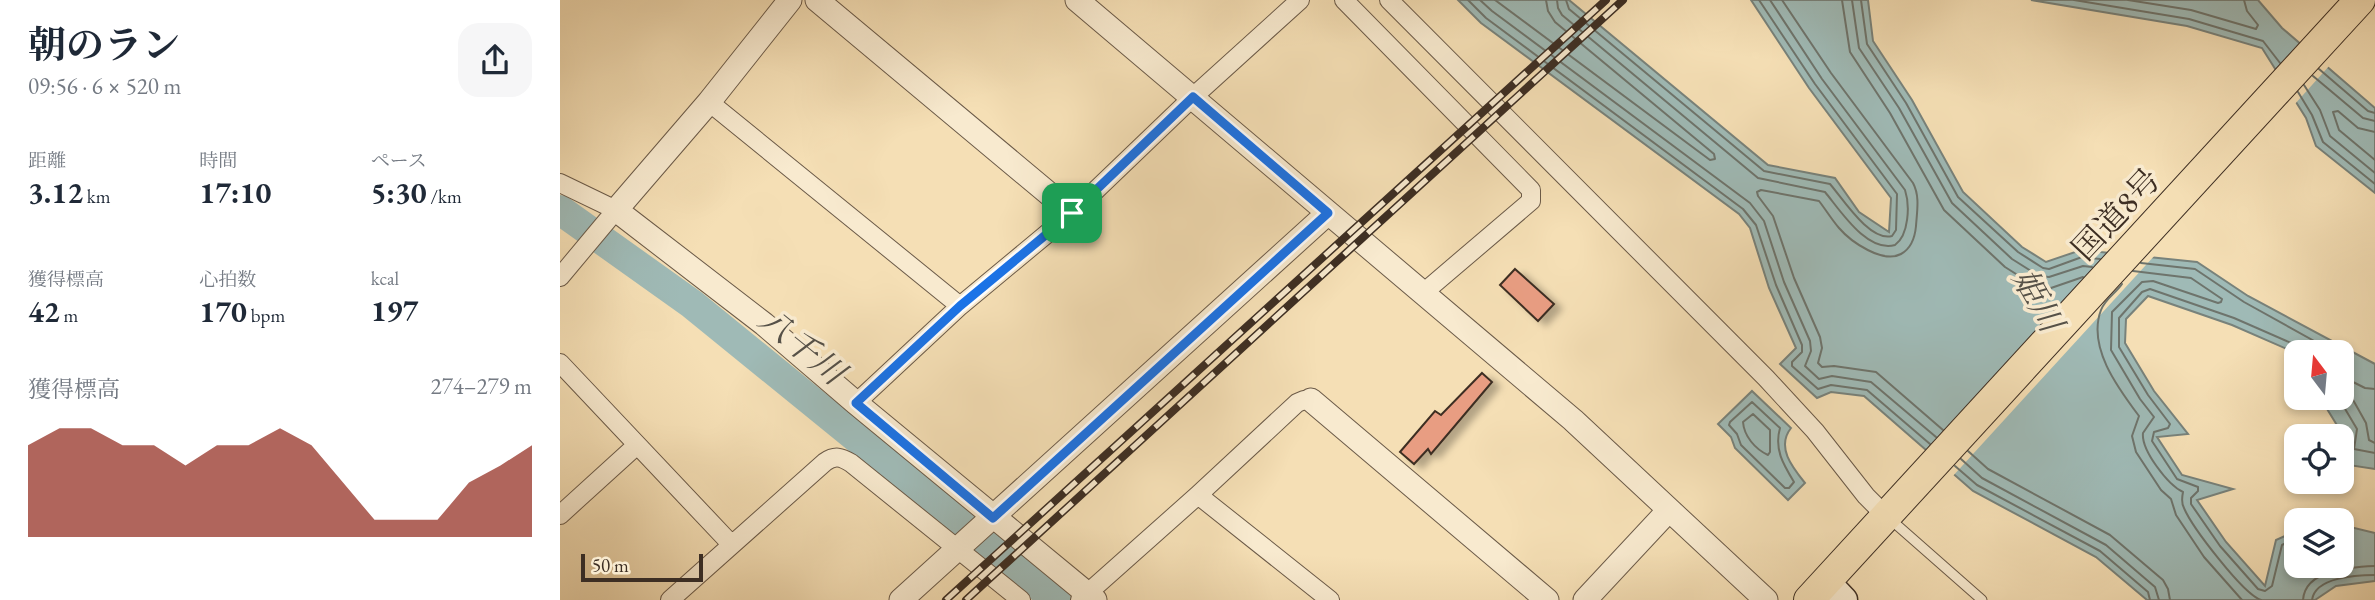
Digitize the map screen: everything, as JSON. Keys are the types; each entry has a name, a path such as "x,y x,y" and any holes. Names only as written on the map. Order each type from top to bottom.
{"highway":[{"name":"国道8号","path":"1830,587 1885,517 2360,0"}],"street":[{"path":"560,277 709,102 790,0"},
{"path":"817,0 1072,213"},
{"path":"1077,0 1573,420 1766,600"},
{"path":"856,403 960,306 1072,213 1193,97 1300,0"},
{"path":"1344,0 1531,190 1531,201 1422,294"},
{"path":"1389,0 1766,378 1815,431 1885,517"},
{"path":"709,102 960,306"},
{"path":"560,183 764,324 1087,598 1297,403 1311,400 1547,600"},
{"path":"901,600 1328,213"},
{"path":"560,363 731,544"},
{"path":"560,515 637,445"},
{"path":"670,600 832,457 841,457 851,463 1021,600"},
{"path":"1198,495 1330,600"},
{"path":"1585,600 1670,510"}],"lane":[{"path":"1885,517 1982,600"}],"water":[{"name":"姫川","path":"1458,0 1569,0 1768,165 1835,178 1859,212 1889,232 1891,198 1809,88 1751,0 1868,0 1873,41 1912,100 1963,192 2022,247 2046,262 2081,250 2197,262 2248,296 2330,340 2284,340 2284,348 2232,325 2148,296 2126,319 2125,343 2154,391 2188,434 2157,437 2182,475 2233,489 2197,500 2226,542 2265,586 2276,540 2284,536 2284,578 2354,578 2354,528 2375,533 2375,581 2336,586 2315,600 2147,600 2096,557 1973,491 1864,396 1831,392 1817,398 1780,364 1796,348 1769,288 1750,228 1739,214 1481,23"},
{"path":"2031,0 2258,0 2282,28 2375,108 2375,193 2316,146 2306,118 2262,48 2187,26"},
{"path":"2354,353 2375,364 2375,469 2354,466 2354,424 2336,424 2328,410 2354,410"},
{"path":"1752,391 1791,428 1785,442 1785,450 1791,464 1805,483 1788,500 1735,448 1731,437 1718,424"}],"pier":[{"path":"2303,42 2330,65 2294,105 2274,73"},
{"path":"2111,249 2156,254 1952,477 1924,453"}],"building":[{"path":"1515,269 1554,304 1538,321 1500,285"},
{"path":"1482,373 1492,382 1431,454 1428,449 1414,464 1400,452 1435,411 1441,415"}],"waterway":[{"name":"八千川","path":"560,210 692,304 1056,600"}],"railway":[{"path":"946,600 1606,0"},
{"path":"966,600 1623,0"}],"route":[{"path":"1193,97 1328,213 993,518 856,403 960,306 1072,213 1193,97"}]}
